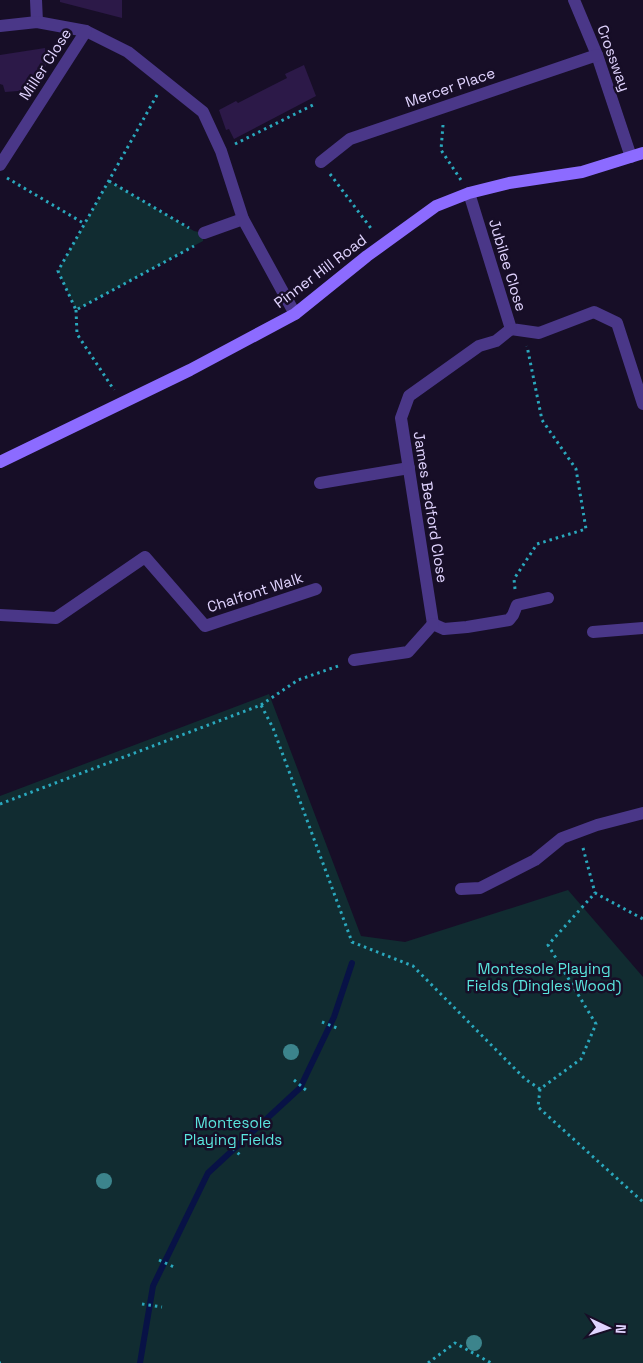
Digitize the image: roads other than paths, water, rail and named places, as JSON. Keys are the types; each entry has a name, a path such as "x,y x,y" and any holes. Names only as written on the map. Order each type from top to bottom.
{"street":[{"path":"36,0 37,22"},
{"name":"Crossway","path":"574,0 637,155"},
{"path":"0,26 37,22 86,32 128,52 203,112 221,151 244,219 295,314"},
{"name":"Miller Close","path":"0,165 86,32"},
{"name":"Mercer Place","path":"320,162 350,139 597,55"},
{"name":"Pinner Hill Road","path":"0,462 190,370 295,314 383,244 436,206 469,193 510,183 582,172 637,155"},
{"name":"Jubilee Close","path":"469,193 511,329 539,333 594,312 617,323 643,404"},
{"path":"204,233 244,219"},
{"name":"James Bedford Close","path":"433,624 401,418 409,396 479,346 496,341 511,329"},
{"path":"320,483 409,468"},
{"name":"Chalfont Walk","path":"0,615 56,618 145,557 206,626 316,589"},
{"path":"354,660 408,652 433,624 444,629 509,620 517,605 548,598"},
{"path":"593,632 643,628"},
{"path":"461,889 480,888 535,860 562,838 597,825 643,813"}],"waterway":[{"path":"140,1363 153,1286 208,1173 300,1088 334,1017 352,963"}],"park label":[{"name":"Montesole Playing Fields (Dingles Wood)","path":"544,976"},
{"name":"Montesole Playing Fields","path":"233,1130"}]}
